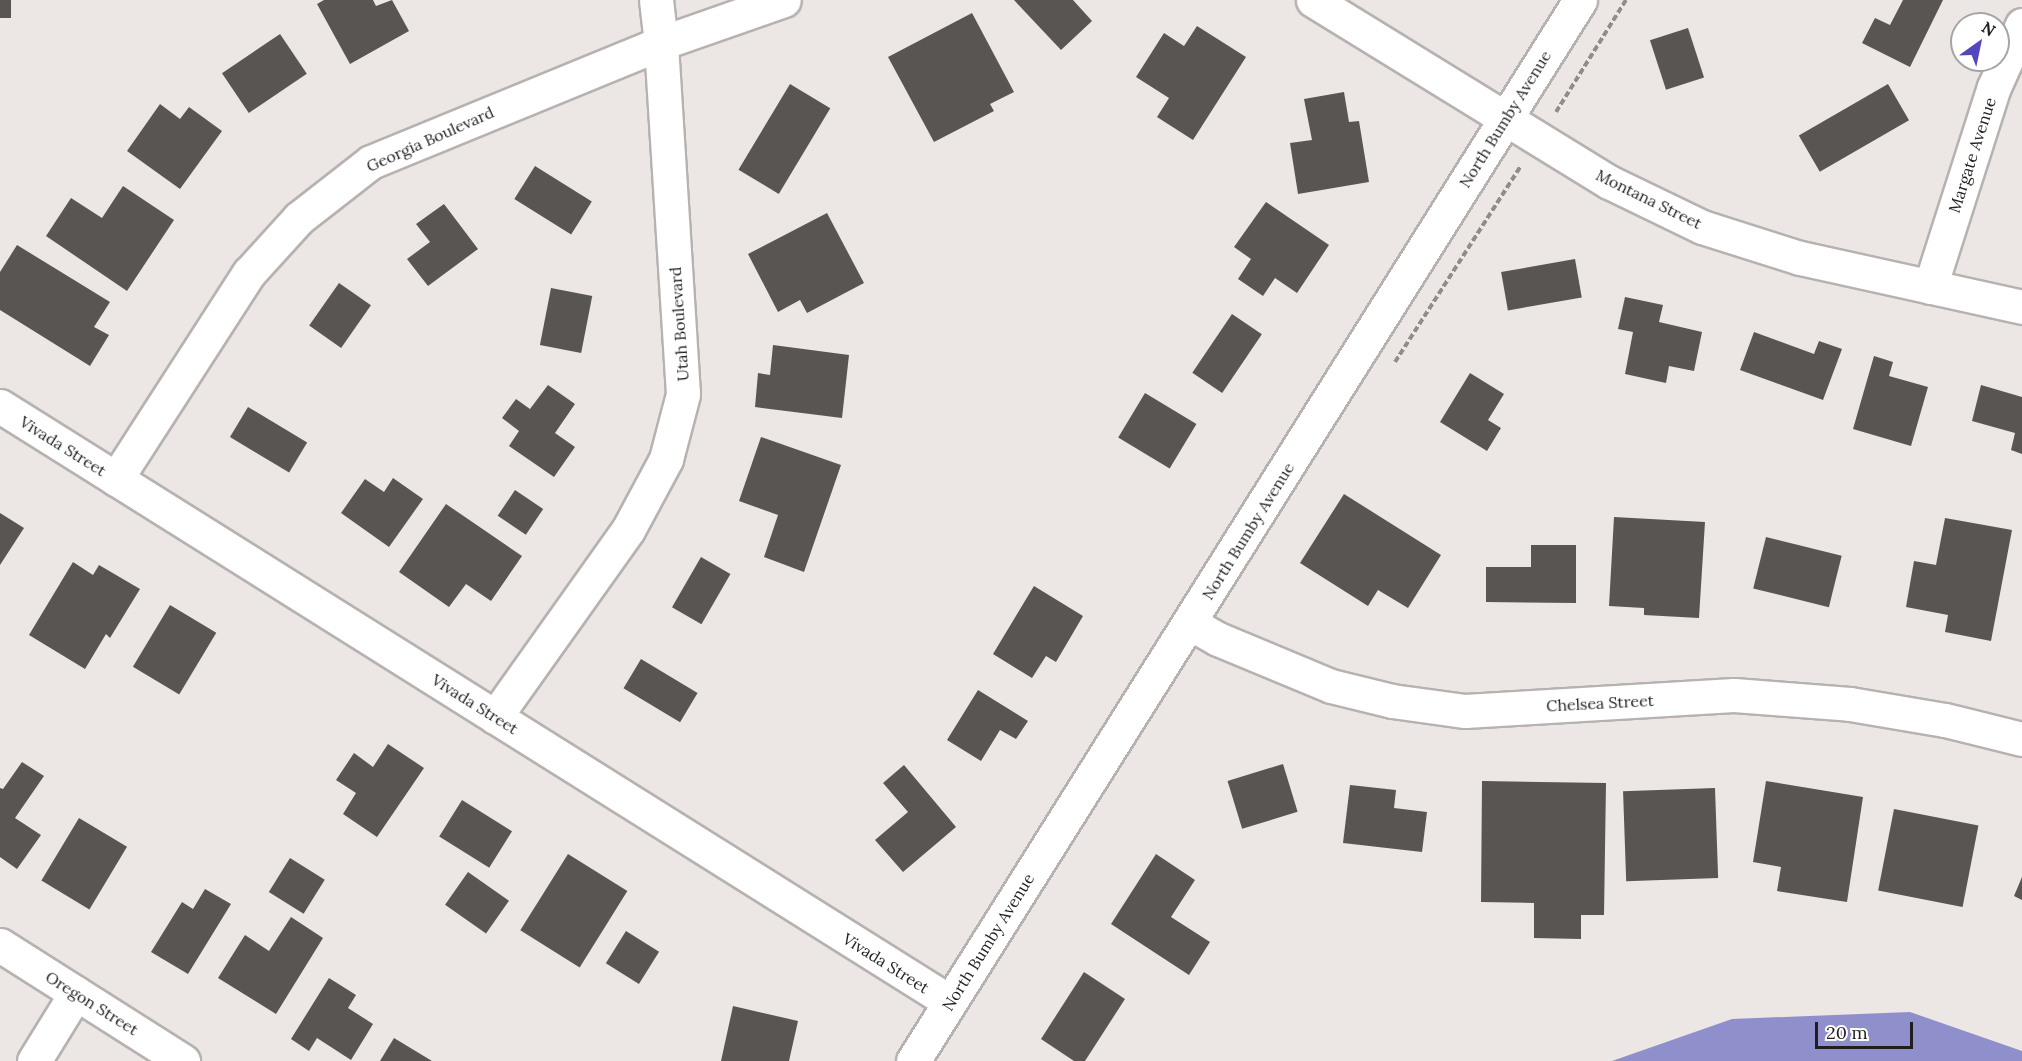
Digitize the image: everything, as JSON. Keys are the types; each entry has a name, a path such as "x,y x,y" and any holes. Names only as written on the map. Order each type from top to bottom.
{"street":[{"path":"656,0 661,43 784,0"},
{"name":"Montana Street","path":"1313,0 1609,182 1702,227 1800,258 2022,307"},
{"name":"North Bumby Avenue","path":"913,1061 1580,0"},
{"name":"Margate Avenue","path":"1930,287 1994,87 2022,25"},
{"name":"Georgia Boulevard","path":"116,479 249,273 299,218 371,162 661,43"},
{"name":"Utah Boulevard","path":"495,717 628,530 666,459 683,394 661,43"},
{"name":"Vivada Street","path":"0,406 950,1002"},
{"name":"Chelsea Street","path":"1190,623 1218,639 1331,686 1392,701 1465,711 1734,695 1850,704 1945,720 2022,739"},
{"name":"Oregon Street","path":"0,945 183,1061"},
{"path":"34,1061 76,993"}],"path":[{"path":"1554,114 1626,0"}],"water":[{"path":"1910,1012 2022,1051 2022,1061 1612,1061 1732,1019"}],"building":[{"path":"0,0 11,0 11,18 0,18"},
{"path":"324,0 373,0 376,6 392,0 409,31 350,64 317,4"},
{"path":"1014,0 1073,0 1092,21 1061,50"},
{"path":"1903,0 1943,0 1910,67 1862,43 1875,18 1890,25"},
{"path":"972,13 1014,92 990,104 994,111 934,142 888,57"},
{"path":"1197,26 1246,57 1193,140 1157,117 1169,98 1136,77 1164,33 1184,46"},
{"path":"1688,28 1704,77 1666,90 1650,40"},
{"path":"280,34 307,74 249,113 222,73"},
{"path":"790,84 830,108 779,194 738,170"},
{"path":"1888,84 1909,120 1820,172 1799,136"},
{"path":"1344,92 1349,122 1359,121 1369,182 1298,194 1290,143 1312,140 1304,99"},
{"path":"160,104 180,119 189,107 222,131 180,189 127,151"},
{"path":"535,166 592,202 571,235 514,199"},
{"path":"123,186 174,220 127,291 46,236 71,198 102,218"},
{"path":"1266,202 1329,245 1297,293 1275,278 1263,296 1238,279 1251,259 1234,247"},
{"path":"444,204 478,249 428,286 407,259 430,242 416,224"},
{"path":"827,213 864,283 807,313 800,300 778,312 748,254"},
{"path":"17,245 110,302 94,327 109,335 90,366 0,310 0,272"},
{"path":"1575,259 1582,297 1508,310 1501,272"},
{"path":"339,283 371,305 341,348 309,326"},
{"path":"551,288 592,296 581,353 540,345"},
{"path":"1625,297 1663,305 1659,322 1702,332 1694,371 1669,366 1666,383 1625,374 1633,332 1618,329"},
{"path":"1232,314 1262,334 1222,393 1192,373"},
{"path":"1754,332 1814,354 1819,341 1842,349 1823,400 1740,370"},
{"path":"773,345 849,355 842,418 755,407 758,373 770,375"},
{"path":"1874,356 1893,362 1889,376 1928,387 1911,446 1853,429"},
{"path":"1470,373 1504,394 1488,420 1501,428 1487,451 1440,422"},
{"path":"548,385 575,404 555,433 575,447 554,477 509,446 519,431 502,418 516,399 530,409"},
{"path":"1981,385 2022,397 2022,454 2011,450 2015,433 1972,421"},
{"path":"1145,393 1196,424 1170,468 1118,438"},
{"path":"248,407 307,443 289,473 230,437"},
{"path":"761,437 841,465 804,572 764,557 778,515 739,501"},
{"path":"393,478 423,499 389,547 341,513 365,479 384,492"},
{"path":"515,490 543,509 526,535 498,516"},
{"path":"1344,494 1441,555 1408,608 1378,590 1368,606 1300,563"},
{"path":"446,504 522,556 491,601 466,584 449,607 399,572"},
{"path":"0,513 24,528 0,565"},
{"path":"1614,517 1705,522 1699,618 1644,615 1644,608 1609,606"},
{"path":"1945,518 2012,530 1991,641 1945,632 1948,615 1906,607 1914,561 1936,565"},
{"path":"1766,537 1842,556 1829,607 1753,588"},
{"path":"1531,545 1576,545 1576,603 1486,602 1486,567 1531,567"},
{"path":"701,557 730,574 701,624 672,607"},
{"path":"73,562 93,575 99,565 140,589 110,638 106,634 85,669 29,635"},
{"path":"1034,586 1083,616 1056,662 1046,656 1032,678 993,654"},
{"path":"170,605 216,633 179,695 133,667"},
{"path":"641,659 698,693 680,722 623,688"},
{"path":"978,690 1028,721 1016,739 1000,730 981,761 947,740"},
{"path":"388,744 424,768 377,837 343,814 356,793 336,780 354,753 373,767"},
{"path":"22,762 44,776 15,818 41,835 17,869 0,857 0,788 3,789"},
{"path":"1283,764 1298,812 1242,829 1228,781"},
{"path":"904,765 956,827 903,872 875,840 908,812 883,783"},
{"path":"1482,781 1606,783 1604,915 1581,915 1581,939 1534,938 1534,903 1481,902"},
{"path":"1766,781 1863,797 1847,902 1777,891 1781,867 1753,862"},
{"path":"1350,785 1396,790 1394,808 1427,812 1422,852 1343,843"},
{"path":"1715,788 1718,878 1626,881 1623,791"},
{"path":"462,800 512,831 489,868 439,836"},
{"path":"1894,809 1978,825 1963,907 1878,890"},
{"path":"79,818 127,847 89,909 41,881"},
{"path":"568,854 627,891 580,967 520,930"},
{"path":"1156,854 1195,880 1171,917 1210,942 1189,975 1111,924"},
{"path":"290,858 325,880 304,914 269,892"},
{"path":"468,872 509,901 486,933 445,905"},
{"path":"2022,877 2022,900 2014,896"},
{"path":"205,889 231,904 188,974 151,952 182,902 193,909"},
{"path":"291,917 323,938 276,1014 218,978 245,935 269,951"},
{"path":"626,931 659,952 639,984 606,963"},
{"path":"1084,972 1125,999 1085,1061 1074,1061 1041,1039"},
{"path":"329,978 356,995 348,1008 373,1024 351,1060 317,1038 309,1051 291,1039"},
{"path":"733,1006 798,1021 789,1061 721,1061"},
{"path":"394,1038 432,1061 380,1061"}]}
